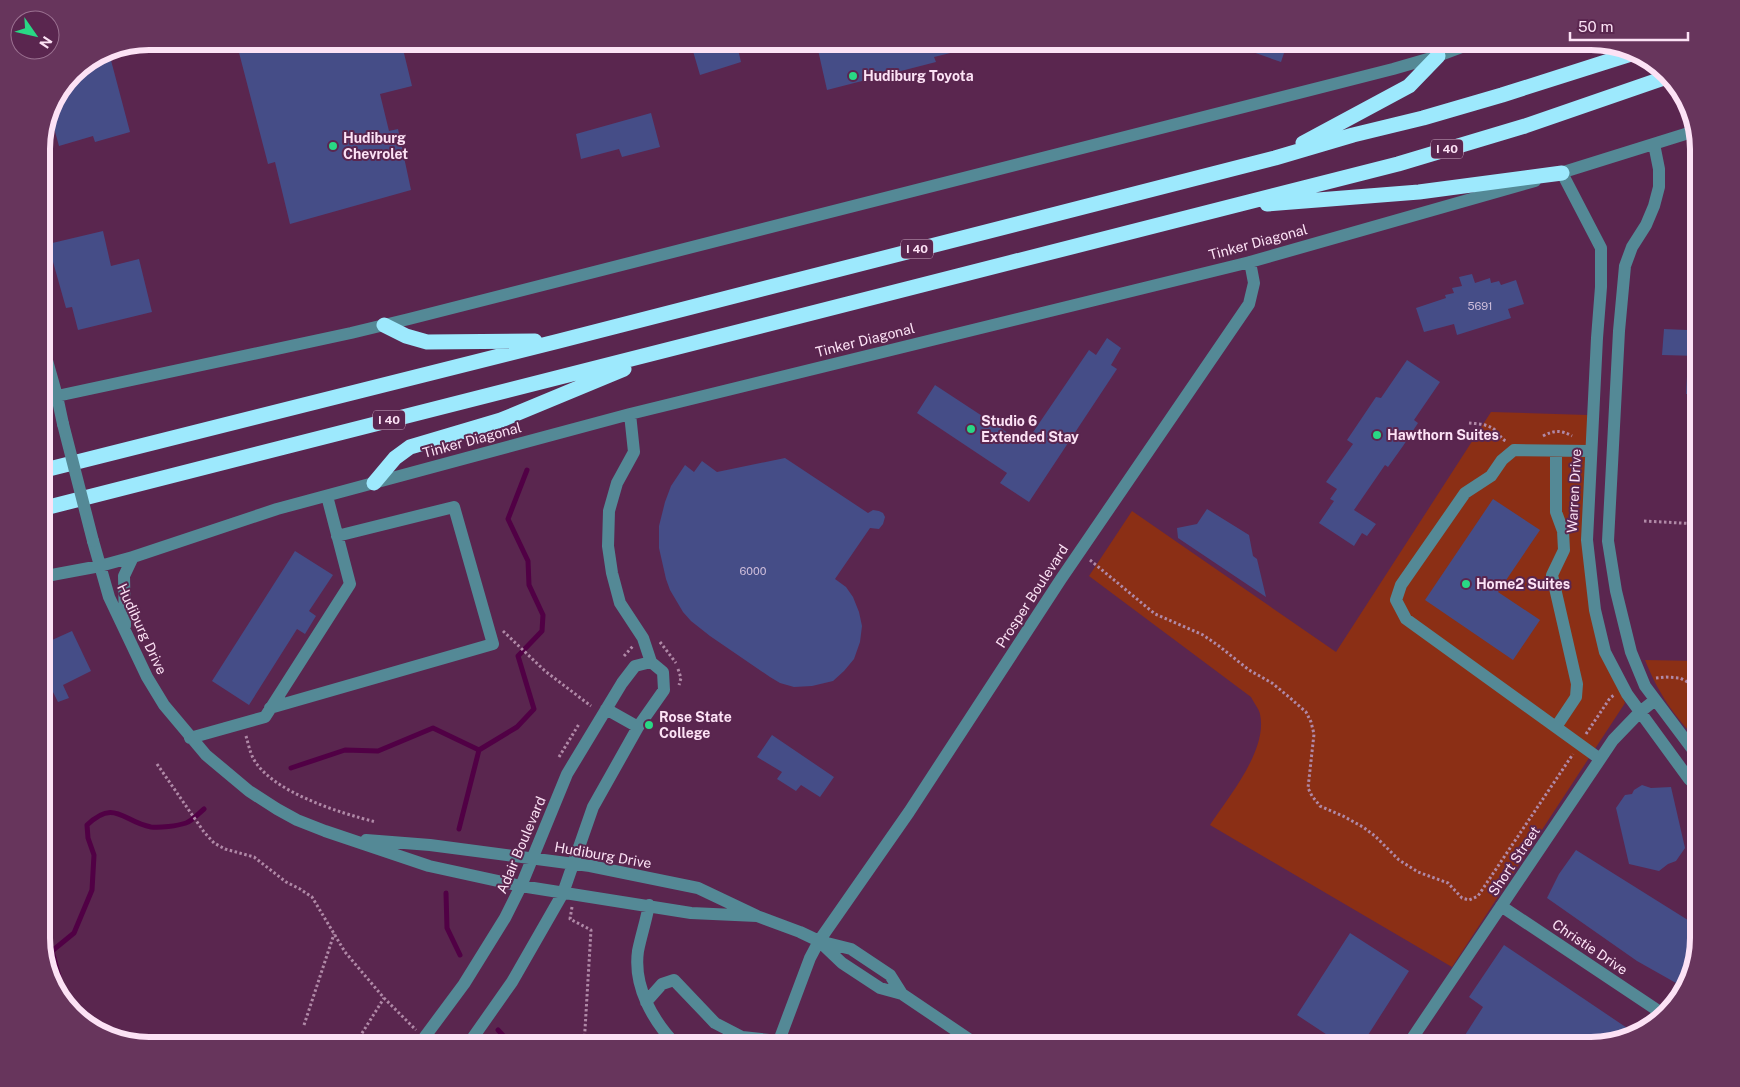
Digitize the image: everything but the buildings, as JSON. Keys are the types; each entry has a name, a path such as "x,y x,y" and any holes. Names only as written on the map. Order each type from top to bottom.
{"highway":[{"path":"1276,158 1409,86 1438,56"},
{"name":"I 40","path":"50,469 1276,158 1502,95 1624,56"},
{"name":"I 40","path":"50,507 1407,161 1525,126 1661,79"},
{"path":"1224,207 1419,192 1562,173"},
{"path":"384,325 406,336 427,342 559,341"},
{"path":"374,483 395,458 410,447 501,420 671,349"}],"street":[{"path":"50,398 384,325 1438,56 1454,50"},
{"name":"Tinker Diagonal","path":"50,575 100,566 133,557 277,509 630,414 1250,262 1562,173 1689,133"},
{"path":"1654,144 1659,169 1659,187 1646,225 1632,246 1625,266 1608,541 1616,591 1630,652 1655,700 1690,746"},
{"name":"Warren Drive","path":"1562,173 1601,248 1601,287 1587,540 1595,610 1606,652 1627,694 1689,779"},
{"name":"Prosper Boulevard","path":"780,1037 810,958 819,941 909,812 1079,553 1249,304 1254,283 1250,262"},
{"name":"Hudiburg Drive","path":"50,369 100,566 109,597 125,633 147,677 164,705 206,755 249,791 297,820 428,866 521,886 691,913 757,916"},
{"path":"473,1037 512,982 563,893 593,807 638,727 664,690 664,672 651,662 643,638 620,603 612,573 608,546 609,511 617,483 634,452 630,414"},
{"path":"1591,451 1514,450 1502,460 1491,476 1466,494 1400,585 1396,600 1406,619 1600,759"},
{"path":"1556,451 1556,512 1563,531 1564,550 1552,575 1577,684 1576,696 1556,727"},
{"path":"190,738 265,717 350,584 328,496"},
{"path":"270,708 493,644 454,507 337,536"},
{"path":"1564,541 1587,540"},
{"path":"125,633 124,576 133,557"},
{"name":"Adair Boulevard","path":"425,1037 482,957 506,918 567,774 606,709 635,666 651,662"},
{"name":"Short Street","path":"1413,1037 1613,740 1640,712 1655,700"},
{"path":"606,709 638,727"},
{"name":"Hudiburg Drive","path":"347,839 430,845 533,858 698,888 757,916 819,941 851,949 890,975 902,994 966,1037"},
{"path":"649,906 638,952 640,985 646,1002 669,1037"},
{"name":"Christie Drive","path":"1501,906 1658,1011"},
{"path":"646,1002 662,984 674,980 715,1023 742,1037"}],"path":[{"path":"1644,521 1690,524"},
{"path":"1079,553 1096,564 1149,609 1177,624 1202,634 1249,670 1272,683 1306,712 1314,734 1308,788 1320,806 1343,816 1375,836 1399,860 1418,872 1448,883 1462,898 1470,900 1478,896 1610,698 1614,695 1627,694"},
{"path":"510,637 535,662 591,706"},
{"path":"659,640 675,662 681,678 678,686"},
{"path":"1644,682 1666,677 1680,678 1690,683"},
{"path":"243,723 253,758 261,769 276,783 321,805 376,822"},
{"path":"157,764 204,832 214,843 225,849 254,857 286,882 300,888 312,897 345,952 417,1037"},
{"path":"577,894 570,910 570,918 591,930 585,1037"},
{"path":"304,1025 334,934"},
{"path":"360,1037 384,998"}],"shaded area":[{"path":"1491,412 1587,415 1596,622 1625,703 1452,967 1210,825 1236,787 1253,757 1261,728 1259,710 1251,697 1089,576 1132,511 1336,652"},
{"path":"1645,660 1690,661 1690,732 1667,703 1655,683"}],"waterway":[{"path":"291,768 345,750 378,751 433,728 479,750 517,727 534,709 518,656 542,631 543,615 529,585 528,561 508,519 527,470"},
{"path":"459,829 479,750"},
{"path":"60,982 52,951 74,933 92,890 94,855 88,838 87,825 97,817 112,812 151,827 173,826 188,822 204,809"},
{"path":"446,893 447,928 460,955"},
{"path":"498,1030 505,1037"}],"place":[{"name":"Hudiburg Toyota","path":"853,76"},
{"name":"Hudiburg Chevrolet","path":"333,146"},
{"name":"Studio 6 Extended Stay","path":"971,429"},
{"name":"Hawthorn Suites","path":"1377,435"},
{"name":"Home2 Suites","path":"1466,584"},
{"name":"Rose State College","path":"649,725"}]}
